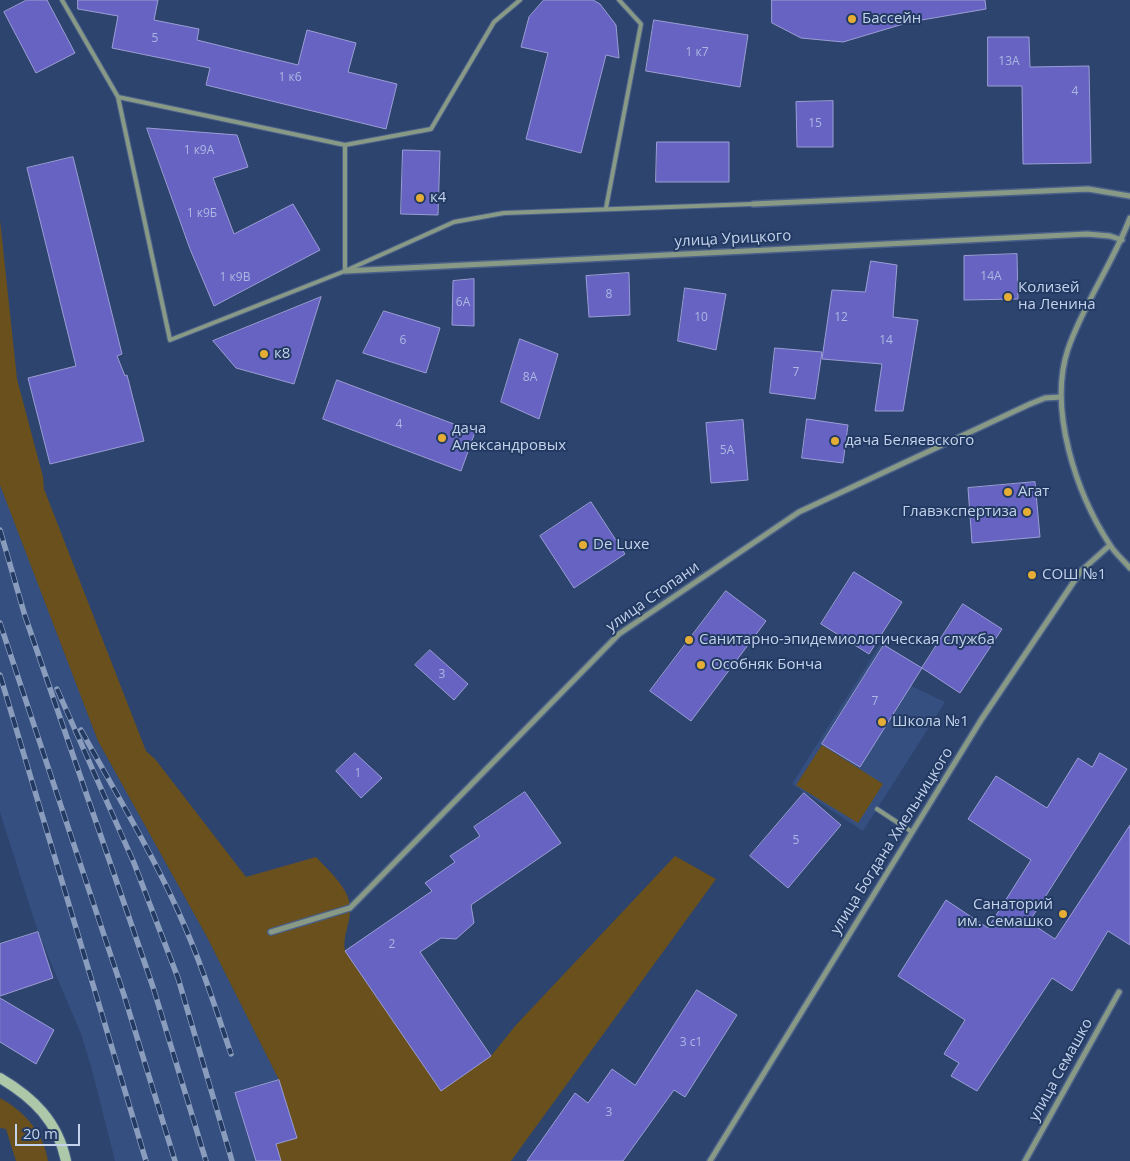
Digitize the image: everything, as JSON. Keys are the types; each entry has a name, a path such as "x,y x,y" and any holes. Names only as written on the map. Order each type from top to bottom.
{"main road":[{"path":"0,1078 23,1091 46,1113 62,1143 66,1161"}],"street":[{"path":"752,204 1088,189 1121,192 1130,196"},
{"path":"1130,218 1122,240 1081,318 1068,349 1062,371 1061,397 1070,461 1083,492 1110,545 1130,568"},
{"name":"улица Урицкого","path":"345,271 1087,234 1105,235 1122,240"},
{"name":"улица Стопани","path":"271,932 350,908 619,634 799,512 1030,404 1045,398 1061,397"},
{"name":"улица Богдана Хмельницкого","path":"710,1161 981,720 1081,571 1110,545"},
{"name":"улица Семашко","path":"1025,1161 1119,992"}],"lane":[{"path":"62,0 118,97 170,340 345,271 454,222 504,213 752,204"},
{"path":"118,97 345,145 432,129 494,22 520,0"},
{"path":"606,208 641,24 619,0"},
{"path":"345,145 345,271"},
{"path":"877,809 912,832"}],"shaded area":[{"path":"0,220 17,379 43,477 44,489 146,751 155,759 246,877 316,857 332,874 342,887 349,901 350,914 344,945 345,951 441,1090 491,1056 516,1025 675,856 716,879 511,1161 281,1161 276,1144 297,1138 279,1080 207,937 98,741 0,485"},
{"path":"0,484 98,741 207,937 279,1080 235,1093 256,1161 115,1161 81,1034 38,932 0,812"},
{"name":"Школа №1","path":"881,643 922,668 911,686 945,702 863,831 792,784"},
{"path":"822,745 883,784 858,823 796,785"},
{"path":"0,1098 17,1109 32,1124 42,1141 48,1161 16,1161 6,1129 0,1128"}],"building":[{"path":"27,0 47,0 75,53 36,73 4,12"},
{"path":"78,0 158,0 154,20 199,29 197,40 298,65 307,30 356,43 348,72 397,84 386,129 206,85 210,68 112,48 118,16 78,9"},
{"path":"544,0 593,0 600,4 616,25 619,58 606,55 581,153 526,139 548,53 521,47 529,17"},
{"name":"Бассейн","path":"772,0 985,0 986,9 910,22 843,42 801,38 772,23"},
{"path":"654,20 748,35 740,87 646,71"},
{"path":"988,37 1029,37 1030,67 1089,66 1091,163 1023,164 1022,86 988,86"},
{"path":"833,101 833,147 797,147 796,102"},
{"path":"147,128 237,135 248,167 213,178 234,234 293,204 320,250 214,306 190,249"},
{"path":"657,142 729,142 729,182 656,182"},
{"name":"к4","path":"403,150 440,151 438,215 401,214"},
{"path":"73,157 122,354 117,356 125,376 127,375 144,441 50,464 28,378 76,366 27,168"},
{"path":"1017,254 1018,299 964,300 964,256"},
{"path":"871,261 897,265 893,317 918,320 903,411 875,411 882,364 822,359 832,290 865,292"},
{"path":"629,273 630,315 589,317 586,276"},
{"path":"474,279 474,326 452,325 453,281"},
{"path":"685,288 726,294 716,350 678,341"},
{"name":"к8","path":"321,297 294,384 236,368 213,341"},
{"path":"384,311 440,328 426,373 363,353"},
{"path":"520,339 558,354 539,419 501,402"},
{"path":"775,348 822,352 815,399 770,393"},
{"path":"337,380 475,432 461,471 323,419"},
{"path":"807,419 848,425 843,463 802,458"},
{"path":"743,420 748,480 711,483 706,423"},
{"path":"1035,482 1040,537 972,543 968,488"},
{"name":"De Luxe","path":"591,502 625,554 574,588 540,536"},
{"path":"854,572 902,602 869,654 821,624"},
{"name":"Особняк Бонча","path":"726,591 766,621 691,721 650,691"},
{"path":"963,604 1002,629 960,693 922,668"},
{"path":"884,645 922,668 860,767 822,744"},
{"path":"430,650 468,684 454,700 415,665"},
{"path":"355,753 382,778 361,798 336,771"},
{"name":"Санаторий им. Семашко","path":"1100,753 1127,769 1029,922 1055,939 1130,825 1130,945 1108,931 1072,991 1052,978 977,1091 951,1076 959,1063 944,1054 965,1020 898,976 946,900 988,928 1031,860 968,819 996,776 1047,808 1078,758 1092,767"},
{"path":"525,792 561,843 471,905 474,923 456,939 441,938 420,952 491,1056 441,1091 345,951 432,891 425,883 455,862 450,856 480,836 474,827"},
{"path":"804,793 841,825 788,888 750,856"},
{"path":"38,932 53,978 0,996 0,944"},
{"path":"697,990 737,1015 685,1097 674,1090 623,1161 527,1161 575,1093 588,1103 612,1069 635,1085"},
{"path":"0,998 54,1030 36,1064 0,1042"},
{"path":"279,1080 297,1138 276,1144 281,1161 256,1161 235,1093"}],"railway":[{"path":"0,530 25,616 153,987 206,1161"},
{"path":"0,623 124,995 175,1161"},
{"path":"0,675 146,1161"},
{"path":"57,689 134,863 178,978 232,1161"},
{"path":"81,730 144,842 186,928 231,1054"}],"place":[{"name":"Бассейн","path":"852,19"},
{"name":"к4","path":"420,198"},
{"name":"Колизей на Ленина","path":"1008,297"},
{"name":"к8","path":"264,354"},
{"name":"дача Александровых","path":"442,438"},
{"name":"дача Беляевского","path":"835,441"},
{"name":"Агат","path":"1008,492"},
{"name":"Главэкспертиза","path":"1027,512"},
{"name":"De Luxe","path":"583,545"},
{"name":"СОШ №1","path":"1032,575"},
{"name":"Санитарно-эпидемиологическая служба","path":"689,640"},
{"name":"Особняк Бонча","path":"701,665"},
{"name":"Школа №1","path":"882,722"},
{"name":"Санаторий им. Семашко","path":"1063,914"}]}
